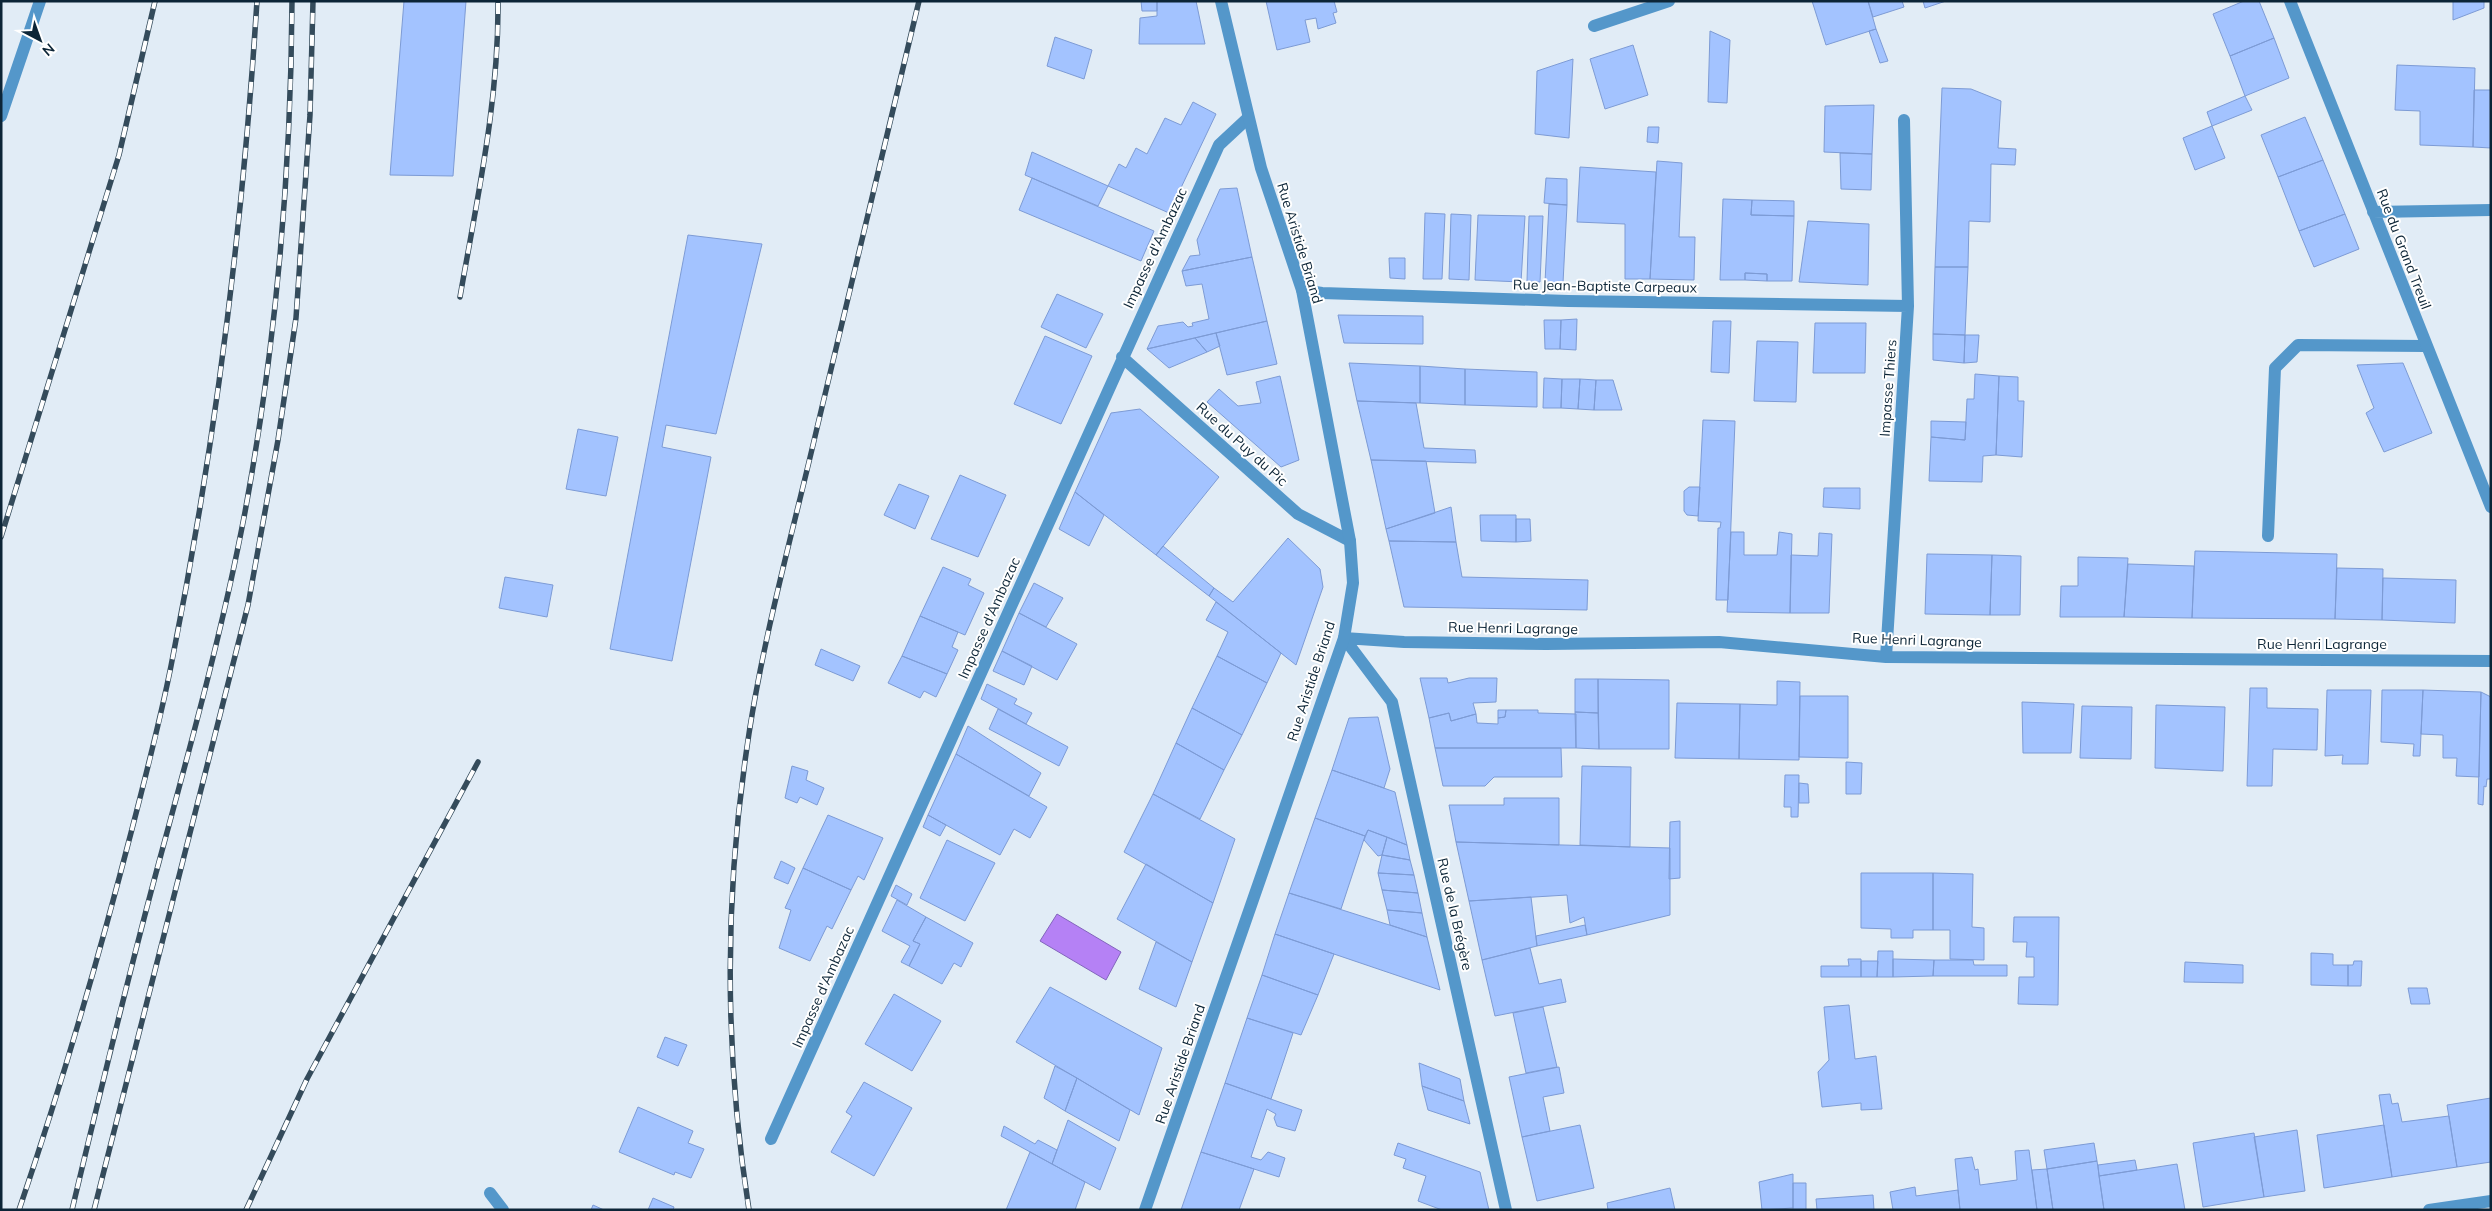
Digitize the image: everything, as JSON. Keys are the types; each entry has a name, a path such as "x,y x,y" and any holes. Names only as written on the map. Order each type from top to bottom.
{"street":[{"path":"1,116 40,1"},
{"name":"Rue Aristide Briand","path":"1145,1210 1344,638 1353,583 1350,541 1302,290 1261,168 1221,1"},
{"path":"1594,26 1668,1"},
{"name":"Rue du Grand Treuil","path":"2290,1 2425,346 2491,506"},
{"name":"Impasse d'Ambazac","path":"771,1139 1219,144 1248,118"},
{"name":"Impasse Thiers","path":"1886,657 1908,306 1904,120"},
{"path":"2373,212 2491,210"},
{"name":"Rue Jean-Baptiste Carpeaux","path":"1302,290 1322,293 1558,300 1908,306"},
{"path":"2268,536 2275,368 2298,345 2425,346"},
{"name":"Rue du Puy du Pic","path":"1122,357 1298,514 1350,541"},
{"name":"Rue Henri Lagrange","path":"1344,638 1404,642 1546,644 1719,642 1886,657 2491,661"},
{"name":"Rue de la Brégère","path":"1344,638 1392,702 1506,1210"},
{"path":"490,1193 503,1210"},
{"path":"2429,1210 2491,1201"}],"shaded area":[{"path":"1057,914 1121,952 1106,980 1040,941"}],"building":[{"path":"404,1 466,1 453,176 390,175"},
{"path":"1141,1 1157,1 1157,11 1142,11"},
{"path":"1157,1 1196,1 1205,44 1139,44 1140,18 1157,16"},
{"path":"1266,1 1334,1 1337,12 1333,13 1336,23 1318,29 1316,18 1305,20 1310,42 1277,50"},
{"path":"1812,1 1868,1 1876,29 1826,45"},
{"path":"1868,1 1902,1 1904,7 1873,17"},
{"path":"1923,1 1946,1 1925,8"},
{"path":"2244,1 2259,1 2274,38 2230,56 2213,14"},
{"path":"2453,1 2484,1 2484,8 2453,20"},
{"path":"1876,29 1888,61 1880,63 1869,31"},
{"path":"1710,31 1730,40 1727,103 1708,102"},
{"path":"1055,37 1092,50 1084,79 1047,66"},
{"path":"2274,38 2289,78 2245,96 2230,56"},
{"path":"1633,45 1648,95 1605,109 1590,59"},
{"path":"1573,59 1569,138 1535,134 1537,71"},
{"path":"2397,65 2475,68 2473,147 2420,145 2420,111 2395,110"},
{"path":"1942,88 1971,89 2001,101 1998,148 2016,149 2015,165 1991,164 1990,222 1969,221 1968,267 1935,267"},
{"path":"2474,90 2491,90 2491,148 2473,147"},
{"path":"2245,96 2252,110 2212,126 2207,112"},
{"path":"1193,102 1216,114 1169,213 1108,186 1119,164 1126,168 1136,148 1147,154 1165,118 1181,125"},
{"path":"1874,105 1872,154 1824,152 1825,106"},
{"path":"2305,117 2323,160 2278,177 2261,135"},
{"path":"2212,126 2225,158 2195,170 2183,138"},
{"path":"1648,127 1659,127 1658,143 1647,142"},
{"path":"1032,152 1108,186 1098,206 1025,175"},
{"path":"1840,153 1872,154 1871,190 1841,189"},
{"path":"2323,160 2345,214 2299,231 2278,177"},
{"path":"1657,161 1682,163 1679,237 1695,237 1694,280 1650,279"},
{"path":"1580,167 1656,172 1650,279 1625,279 1625,224 1577,222"},
{"path":"1032,178 1154,231 1141,261 1019,210"},
{"path":"1546,178 1567,179 1567,205 1544,203"},
{"path":"1237,188 1252,257 1182,271 1190,256 1200,255 1197,240 1220,189"},
{"path":"1723,199 1752,200 1751,215 1794,216 1792,281 1767,281 1767,274 1745,273 1745,280 1720,280"},
{"path":"1752,200 1794,201 1794,216 1751,215"},
{"path":"1549,204 1567,205 1563,283 1545,282"},
{"path":"1425,213 1445,214 1442,279 1423,279"},
{"path":"1451,214 1471,215 1469,280 1449,279"},
{"path":"2345,214 2359,249 2314,267 2299,231"},
{"path":"1478,215 1525,216 1521,282 1475,280"},
{"path":"1529,216 1543,216 1540,282 1527,281"},
{"path":"1808,221 1869,224 1868,285 1799,282"},
{"path":"688,235 762,244 716,434 666,425 662,447 711,457 672,661 610,649"},
{"path":"1252,257 1267,321 1147,349 1158,326 1183,322 1188,327 1193,326 1192,323 1209,319 1202,284 1186,286 1182,271"},
{"path":"1389,258 1405,258 1405,279 1390,278"},
{"path":"1935,267 1968,267 1965,335 1933,334"},
{"path":"1745,273 1767,274 1767,281 1745,280"},
{"path":"1057,294 1103,314 1086,348 1041,327"},
{"path":"1338,315 1423,316 1423,344 1344,343"},
{"path":"1577,319 1576,350 1560,349 1561,320"},
{"path":"1544,320 1561,320 1560,349 1545,349"},
{"path":"1267,321 1277,364 1227,375 1216,333"},
{"path":"1713,321 1731,321 1729,373 1711,372"},
{"path":"1815,323 1866,323 1865,373 1813,373"},
{"path":"1216,333 1220,346 1207,352 1195,338"},
{"path":"1933,334 1965,335 1964,363 1933,360"},
{"path":"1965,335 1979,335 1977,362 1964,363"},
{"path":"1045,336 1092,356 1061,424 1014,404"},
{"path":"1195,338 1207,352 1169,368 1147,349"},
{"path":"1757,341 1798,342 1796,402 1754,401"},
{"path":"1349,363 1420,366 1420,403 1357,401"},
{"path":"2403,363 2432,433 2384,452 2366,413 2374,408 2357,365"},
{"path":"1420,366 1465,369 1465,405 1420,403"},
{"path":"1465,369 1537,372 1537,407 1465,405"},
{"path":"1975,374 1999,376 1996,455 1983,456 1982,482 1929,481 1931,437 1965,440 1967,399 1974,399"},
{"path":"1280,376 1299,460 1281,467 1207,402 1219,389 1238,406 1261,403 1256,382"},
{"path":"1999,376 2018,377 2018,401 2024,401 2022,457 1996,455"},
{"path":"1544,378 1562,379 1561,408 1543,408"},
{"path":"1562,379 1580,379 1578,409 1561,408"},
{"path":"1580,379 1596,380 1594,410 1578,409"},
{"path":"1596,380 1613,380 1622,410 1594,410"},
{"path":"1357,401 1416,403 1424,448 1475,450 1476,463 1371,460"},
{"path":"1140,409 1219,477 1156,555 1075,492 1111,413"},
{"path":"1703,420 1735,421 1728,600 1716,600 1718,528 1720,528 1721,522 1698,521"},
{"path":"1931,421 1966,422 1965,440 1931,437"},
{"path":"578,429 618,437 606,496 566,489"},
{"path":"1371,460 1426,461 1435,513 1386,529"},
{"path":"960,475 1006,495 978,557 931,539"},
{"path":"899,484 929,496 915,529 884,515"},
{"path":"1689,487 1700,487 1698,516 1687,515 1684,511 1684,491"},
{"path":"1824,488 1860,488 1860,509 1823,507"},
{"path":"1075,492 1104,515 1089,546 1059,529"},
{"path":"1451,507 1456,542 1389,541 1386,529"},
{"path":"1480,515 1516,515 1516,542 1481,541"},
{"path":"1516,519 1530,519 1531,541 1516,542"},
{"path":"1731,532 1744,532 1744,555 1777,555 1779,532 1792,534 1790,613 1727,612"},
{"path":"1819,533 1832,534 1829,613 1790,613 1791,555 1818,556"},
{"path":"1288,538 1320,569 1323,587 1296,665 1209,596 1214,588 1233,602"},
{"path":"1389,541 1456,542 1462,577 1588,580 1587,610 1404,607"},
{"path":"1163,546 1214,588 1209,596 1156,555"},
{"path":"2195,551 2337,554 2335,619 2192,618"},
{"path":"1927,554 1992,555 1990,615 1925,614"},
{"path":"1992,555 2021,556 2020,615 1990,615"},
{"path":"2078,557 2128,558 2124,617 2060,617 2061,586 2078,586"},
{"path":"2128,564 2194,566 2192,618 2124,617"},
{"path":"943,567 971,579 968,585 984,593 965,635 920,616"},
{"path":"2337,568 2383,569 2382,620 2335,619"},
{"path":"505,577 553,585 547,617 499,608"},
{"path":"2383,578 2456,580 2455,623 2382,620"},
{"path":"1034,583 1063,598 1046,627 1019,613"},
{"path":"1216,602 1281,653 1267,683 1217,656 1228,632 1206,620"},
{"path":"1019,613 1077,644 1057,680 1002,651"},
{"path":"920,616 958,632 952,647 958,650 947,674 902,656"},
{"path":"821,649 860,666 853,681 815,665"},
{"path":"1002,651 1032,666 1024,685 993,671"},
{"path":"902,656 947,674 936,697 924,691 920,698 888,683"},
{"path":"1217,656 1267,683 1242,735 1192,708"},
{"path":"1420,678 1447,678 1448,683 1469,678 1497,678 1496,702 1473,703 1476,714 1451,721 1449,713 1429,718"},
{"path":"1575,679 1598,679 1598,713 1575,712"},
{"path":"1598,679 1669,680 1669,749 1599,749"},
{"path":"1777,681 1800,682 1799,760 1739,759 1740,704 1777,705"},
{"path":"987,684 1017,699 1014,704 1032,713 1026,724 981,699"},
{"path":"2250,688 2267,688 2267,708 2318,709 2317,750 2273,749 2272,786 2247,786"},
{"path":"2327,690 2371,690 2368,764 2342,764 2343,755 2325,756"},
{"path":"2382,690 2423,690 2420,756 2413,756 2414,744 2381,742"},
{"path":"2423,690 2481,692 2479,777 2456,776 2457,758 2443,758 2443,735 2421,734"},
{"path":"2481,692 2491,697 2491,779 2487,779 2486,787 2484,786 2483,805 2478,804"},
{"path":"1800,696 1848,696 1848,758 1799,757"},
{"path":"2022,702 2074,704 2071,753 2023,753"},
{"path":"1677,703 1740,704 1739,759 1675,758"},
{"path":"2156,705 2225,707 2223,771 2155,768"},
{"path":"2082,706 2132,707 2131,759 2080,758"},
{"path":"1192,708 1242,735 1224,770 1176,743"},
{"path":"998,709 1068,747 1059,766 989,729"},
{"path":"1498,710 1506,710 1505,717 1498,718"},
{"path":"1506,710 1538,710 1538,713 1576,714 1576,748 1435,748 1429,718 1449,713 1451,721 1476,714 1477,723 1498,724 1498,718 1505,717"},
{"path":"1575,712 1598,713 1599,749 1576,748"},
{"path":"1378,717 1390,769 1384,788 1332,770 1349,718"},
{"path":"968,726 1041,773 1029,796 956,754"},
{"path":"1176,743 1224,770 1200,819 1153,794"},
{"path":"1435,748 1561,748 1562,777 1494,777 1485,786 1443,786"},
{"path":"956,754 1047,807 1030,838 1014,829 1000,855 928,815"},
{"path":"1846,762 1862,763 1861,794 1846,794"},
{"path":"792,766 808,771 806,780 824,788 817,805 800,797 797,803 785,798"},
{"path":"1582,766 1631,767 1630,847 1580,845"},
{"path":"1332,770 1395,792 1407,845 1368,830 1365,836 1315,818"},
{"path":"1785,775 1799,775 1798,817 1791,817 1791,807 1784,807"},
{"path":"1799,783 1808,784 1809,803 1799,803"},
{"path":"1153,794 1235,839 1213,903 1124,852"},
{"path":"1504,798 1559,798 1559,845 1456,842 1449,805 1504,805"},
{"path":"828,815 883,838 864,880 858,876 851,890 803,868"},
{"path":"928,815 946,825 940,836 923,827"},
{"path":"1315,818 1365,836 1341,909 1289,893"},
{"path":"1680,821 1680,878 1669,879 1670,822"},
{"path":"1368,830 1387,837 1382,855 1378,856 1364,840"},
{"path":"1387,837 1407,845 1410,860 1382,855"},
{"path":"947,840 995,863 965,921 920,898"},
{"path":"1456,842 1670,848 1670,915 1587,935 1584,917 1570,923 1567,895 1469,901"},
{"path":"1382,855 1410,860 1414,875 1378,873"},
{"path":"781,861 795,868 788,884 774,878"},
{"path":"1146,864 1213,903 1192,962 1117,919"},
{"path":"803,868 851,890 832,929 827,926 810,961 779,948 791,910 785,908"},
{"path":"1378,873 1414,875 1418,893 1382,890"},
{"path":"1861,873 1933,873 1933,930 1913,930 1913,938 1891,938 1891,929 1861,928"},
{"path":"1933,873 1973,874 1972,927 1984,928 1984,960 1950,959 1950,930 1933,930"},
{"path":"896,885 912,894 907,905 891,896"},
{"path":"1382,890 1418,893 1422,913 1387,910"},
{"path":"1289,893 1427,937 1440,990 1275,934"},
{"path":"1531,897 1537,946 1482,960 1469,901"},
{"path":"897,900 926,917 913,941 920,944 909,966 901,962 910,946 882,931"},
{"path":"1387,910 1422,913 1427,937 1390,925"},
{"path":"926,917 973,943 961,967 954,963 942,984 909,966 920,944 913,941"},
{"path":"2014,917 2059,917 2058,1005 2018,1004 2019,977 2034,977 2034,957 2026,957 2027,942 2013,942"},
{"path":"1585,925 1587,935 1537,946 1536,936"},
{"path":"1275,934 1334,954 1318,995 1262,975"},
{"path":"1156,942 1192,962 1176,1007 1139,989"},
{"path":"1530,948 1539,984 1561,979 1566,1002 1495,1016 1482,960"},
{"path":"1878,951 1893,951 1893,977 1877,977"},
{"path":"2311,953 2333,954 2333,965 2348,965 2348,986 2311,985"},
{"path":"1848,959 1861,959 1861,977 1821,977 1821,966 1849,966"},
{"path":"1893,959 1934,960 1933,976 1893,977"},
{"path":"1934,960 1973,960 1974,965 2007,965 2007,976 1933,976"},
{"path":"1861,961 1878,961 1877,977 1861,977"},
{"path":"2354,961 2362,961 2361,986 2348,986 2348,965 2353,965"},
{"path":"2185,962 2243,965 2243,983 2184,982"},
{"path":"1262,975 1318,995 1301,1035 1247,1018"},
{"path":"1050,987 1162,1048 1139,1115 1016,1042"},
{"path":"2408,988 2427,988 2430,1004 2411,1004"},
{"path":"894,994 941,1021 912,1071 865,1044"},
{"path":"1849,1005 1855,1059 1876,1056 1882,1109 1861,1110 1861,1103 1822,1107 1818,1072 1829,1060 1824,1007"},
{"path":"1543,1007 1557,1067 1526,1073 1513,1013"},
{"path":"1247,1018 1293,1033 1271,1099 1225,1083"},
{"path":"665,1037 687,1045 678,1066 657,1057"},
{"path":"1419,1063 1460,1079 1464,1101 1422,1086"},
{"path":"1055,1066 1077,1078 1065,1111 1044,1098"},
{"path":"1559,1067 1564,1093 1543,1097 1550,1131 1522,1137 1509,1077"},
{"path":"1077,1078 1130,1110 1119,1141 1065,1111"},
{"path":"864,1082 912,1108 874,1176 831,1152 852,1116 846,1112"},
{"path":"1225,1083 1302,1110 1295,1131 1277,1126 1274,1118 1276,1114 1267,1109 1251,1157 1261,1160 1268,1152 1285,1158 1279,1177 1201,1152"},
{"path":"1422,1086 1464,1101 1470,1124 1428,1110"},
{"path":"2390,1094 2392,1104 2398,1103 2402,1122 2449,1116 2457,1167 2392,1177 2379,1095"},
{"path":"2491,1098 2491,1162 2457,1167 2447,1105"},
{"path":"638,1107 693,1131 688,1143 704,1149 691,1178 675,1172 674,1175 619,1152"},
{"path":"1068,1120 1116,1148 1100,1190 1052,1164"},
{"path":"1580,1125 1594,1188 1537,1201 1522,1137"},
{"path":"2384,1125 2392,1177 2324,1188 2317,1135"},
{"path":"1004,1126 1035,1144 1038,1140 1057,1150 1052,1164 1001,1136"},
{"path":"2297,1130 2305,1191 2264,1197 2254,1137"},
{"path":"2254,1133 2264,1197 2203,1207 2193,1143"},
{"path":"1398,1143 1480,1172 1489,1210 1442,1210 1418,1201 1426,1176 1403,1168 1406,1159 1394,1155"},
{"path":"2094,1143 2097,1161 2047,1169 2044,1150"},
{"path":"2029,1150 2037,1210 1960,1210 1955,1159 1972,1157 1975,1170 1978,1169 1980,1185 2017,1180 2015,1151"},
{"path":"1030,1152 1085,1182 1075,1210 1006,1210"},
{"path":"1201,1152 1254,1169 1239,1210 1181,1210"},
{"path":"2135,1160 2137,1170 2099,1176 2098,1165"},
{"path":"2097,1161 2104,1210 2053,1210 2047,1169"},
{"path":"2177,1164 2185,1210 2104,1210 2099,1176"},
{"path":"2047,1169 2053,1210 2037,1210 2032,1170"},
{"path":"1793,1174 1793,1208 1762,1210 1759,1182"},
{"path":"1793,1183 1806,1183 1806,1210 1793,1210"},
{"path":"1915,1187 1916,1196 1958,1190 1960,1210 1893,1210 1890,1192"},
{"path":"1670,1188 1675,1210 1608,1210 1607,1203"},
{"path":"1873,1195 1874,1210 1817,1210 1816,1199"},
{"path":"653,1198 674,1207 673,1210 648,1210"},
{"path":"593,1205 604,1210 591,1210"}],"railway":[{"path":"1,537 119,155 155,1"},
{"path":"19,1210 65,1068 106,925 148,768 171,666 201,501 225,335 244,168 257,1"},
{"path":"72,1210 134,957 215,648 245,512 265,385 280,258 289,130 292,1"},
{"path":"94,1210 248,605 278,440 296,318 310,115 313,1"},
{"path":"460,297 491,113 495,76 498,1"},
{"path":"749,1210 735,1096 730,982 734,868 746,754 752,713 778,590 919,1"},
{"path":"246,1210 307,1079 478,762"}]}
